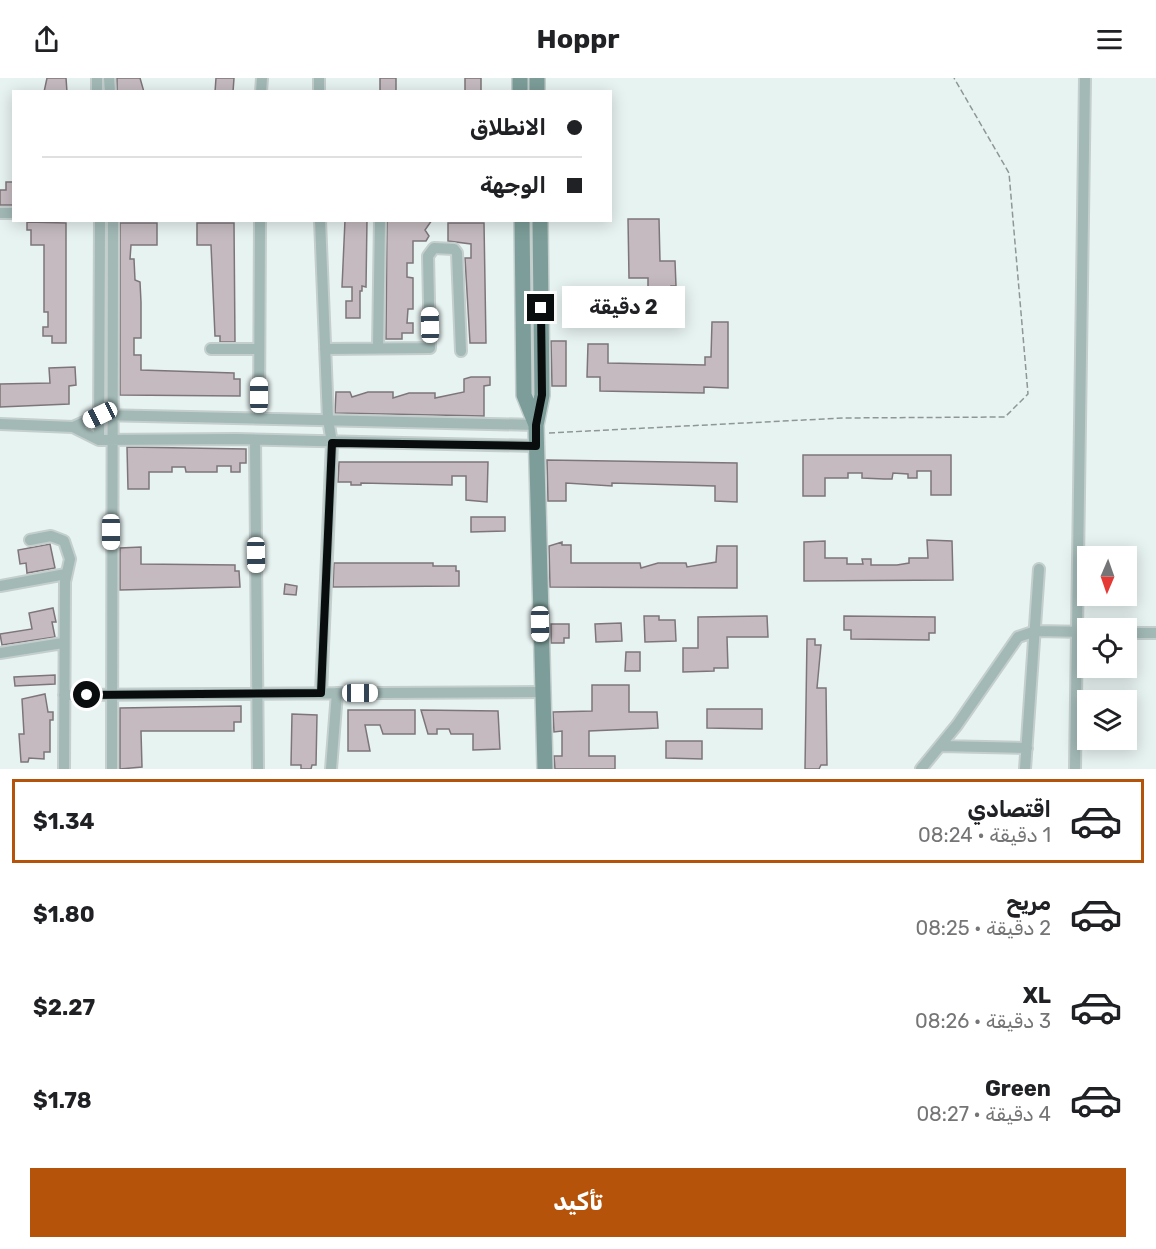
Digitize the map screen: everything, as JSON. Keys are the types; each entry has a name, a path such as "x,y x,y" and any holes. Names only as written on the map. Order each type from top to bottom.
{"main road":[{"path":"522,222 524,395 536,435"},
{"path":"540,222 542,395 536,435 544,769"}],"street":[{"path":"1075,769 1085,78"},
{"path":"99,440 100,222"},
{"path":"112,769 113,222"},
{"path":"259,418 260,222"},
{"path":"320,222 328,419 332,443 321,693"},
{"path":"378,348 380,222"},
{"path":"326,349 430,348 428,256 434,249 454,249 458,260 461,351"},
{"path":"211,350 259,350"},
{"path":"73,427 100,415 112,415 328,419 536,435"},
{"path":"237,418 237,439"},
{"path":"0,424 73,427 99,440 237,439 332,443 536,435"},
{"path":"255,440 258,769"},
{"path":"30,540 51,536 64,541 70,559 66,574 63,642 64,769"},
{"path":"1025,769 1039,569"},
{"path":"0,586 66,574"},
{"path":"921,769 941,746 1014,640 1022,634 1036,630 1076,632"},
{"path":"1137,633 1156,633"},
{"path":"0,653 63,642"},
{"path":"64,695 541,692"},
{"path":"331,769 337,693"},
{"path":"941,746 1027,748"}],"path":[{"path":"536,435 843,418 1005,417 1028,394 1009,173 954,78"}],"building":[{"path":"47,78 66,78 67,90 44,90"},
{"path":"117,78 140,78 143,90 117,90"},
{"path":"216,78 234,78 233,90 215,90"},
{"path":"380,78 396,78 396,90 380,90"},
{"path":"465,78 481,78 481,90 465,90"},
{"path":"6,182 12,182 12,205 0,205 0,190 6,190"},
{"path":"628,219 659,219 660,261 675,261 676,286 671,286 671,293 648,293 648,278 629,278"},
{"path":"27,222 66,223 66,343 52,343 52,336 43,336 43,327 48,327 48,312 44,312 44,245 31,245 31,230 27,230"},
{"path":"345,222 367,222 366,287 362,286 362,291 360,291 360,318 346,318 346,301 352,301 352,287 342,287"},
{"path":"387,222 431,222 425,230 429,236 426,241 413,241 413,263 407,263 407,277 413,278 413,309 408,309 407,323 413,323 413,333 402,333 402,339 386,339"},
{"path":"120,223 157,223 157,245 131,245 130,259 134,259 135,280 140,282 141,338 134,338 134,355 141,355 141,370 234,373 234,379 240,379 240,396 120,395"},
{"path":"197,223 234,223 235,342 220,342 220,336 215,336 211,245 197,245"},
{"path":"448,223 484,223 486,343 470,343 465,258 471,258 471,244 448,241"},
{"path":"712,322 728,322 728,388 704,387 704,393 600,391 600,377 587,377 588,344 608,344 608,363 705,365 705,357 711,357"},
{"path":"551,341 566,341 566,386 552,386"},
{"path":"75,367 76,385 69,386 69,404 0,407 0,384 50,383 49,368"},
{"path":"490,377 490,385 484,386 484,416 335,413 336,392 350,392 352,397 368,392 393,392 393,398 409,393 435,393 435,398 464,392 464,379"},
{"path":"127,447 246,449 246,463 240,463 240,472 231,472 231,466 217,466 217,472 186,472 185,467 172,467 172,472 149,472 149,489 128,489"},
{"path":"803,455 951,455 951,495 931,495 931,471 917,471 917,478 908,478 908,474 893,473 892,479 862,478 862,473 848,473 848,478 825,478 825,496 803,496"},
{"path":"547,460 737,463 737,502 715,501 715,486 612,483 612,486 566,483 566,501 548,501"},
{"path":"339,462 488,462 487,502 466,500 466,476 452,476 452,485 361,483 361,485 351,485 351,482 338,482"},
{"path":"471,517 505,517 505,531 471,532"},
{"path":"927,540 952,541 953,580 804,581 804,542 825,541 825,558 847,558 847,564 863,564 862,559 871,559 871,565 897,565 909,563 909,558 928,558"},
{"path":"562,542 562,545 571,545 571,563 640,563 641,568 658,563 686,563 687,567 716,562 717,546 737,546 737,588 550,587 549,546"},
{"path":"50,544 55,568 27,573 26,563 20,564 18,550"},
{"path":"141,547 141,564 235,565 235,571 239,571 240,587 120,590 120,548"},
{"path":"334,563 433,563 433,566 456,566 456,571 459,571 459,586 333,587"},
{"path":"285,584 297,586 296,595 284,594"},
{"path":"53,608 56,622 52,622 55,637 2,645 0,634 32,629 29,613"},
{"path":"644,616 659,616 659,620 675,620 676,641 645,642"},
{"path":"767,616 768,637 727,637 728,668 683,672 683,648 698,648 698,617"},
{"path":"844,616 935,617 935,633 929,633 929,640 851,639 851,630 844,630"},
{"path":"621,623 622,641 596,642 595,624"},
{"path":"551,624 569,624 569,638 564,638 564,643 551,643"},
{"path":"807,639 815,639 815,645 821,645 817,688 826,688 827,765 821,765 819,769 805,769"},
{"path":"626,652 640,652 640,671 625,671"},
{"path":"55,675 55,684 15,686 14,677"},
{"path":"592,685 629,685 629,712 657,712 658,728 589,731 589,756 615,756 615,769 555,769 554,756 562,756 562,731 554,732 553,712 592,711"},
{"path":"45,694 48,712 53,712 53,720 50,720 50,752 44,752 44,759 29,758 28,762 21,762 19,734 24,734 22,699"},
{"path":"241,706 241,722 234,722 234,731 141,731 142,767 120,769 120,708"},
{"path":"707,709 762,709 762,729 707,728"},
{"path":"348,710 415,710 415,734 383,734 380,725 365,725 370,751 348,751"},
{"path":"421,710 498,711 500,749 473,750 473,734 451,734 449,729 437,729 437,734 428,734"},
{"path":"292,714 317,715 316,765 312,765 311,769 301,769 301,765 291,765"},
{"path":"666,741 702,741 702,759 666,758"}],"route":[{"path":"87,695 321,693 332,443 536,446 536,425 542,395 541,308"}]}
